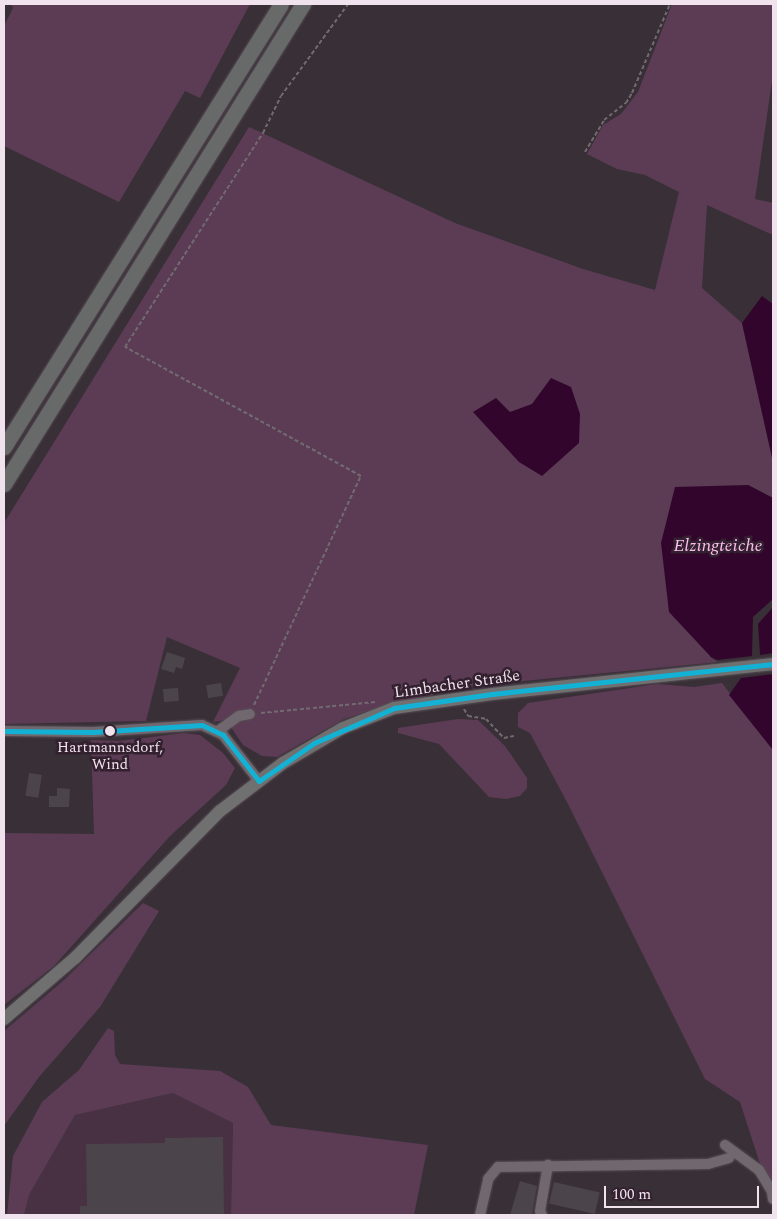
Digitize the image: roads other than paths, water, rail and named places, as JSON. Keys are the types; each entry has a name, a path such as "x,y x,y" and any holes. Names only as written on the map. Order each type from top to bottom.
{"highway":[{"path":"4,447 281,4"},
{"path":"4,484 303,4"}],"main road":[{"name":"Limbacher Straße","path":"4,1019 75,958 204,826 259,781 314,743 343,728 394,708 462,698 773,664"}],"street":[{"path":"218,732 239,716 250,714"},
{"path":"4,741 6,731 93,732 177,724 202,725 218,732 242,755 259,781"},
{"path":"725,1145 758,1170 772,1192 773,1199"},
{"path":"480,1215 488,1179 498,1167 708,1164 728,1158"},
{"path":"542,1215 540,1210 548,1165"}],"water":[{"path":"762,296 773,304 773,462 742,323"},
{"path":"551,378 571,387 580,414 579,443 542,476 519,462 473,412 496,398 510,412 532,404"},
{"name":"Elzingteiche","path":"748,485 773,498 773,599 753,617 752,656 717,660 711,657 669,612 661,543 675,487"},
{"path":"773,607 773,653 760,655 758,624"},
{"path":"773,674 773,750 729,695 741,678"}],"place":[{"name":"Hartmannsdorf, Wind","path":"110,731"}]}
